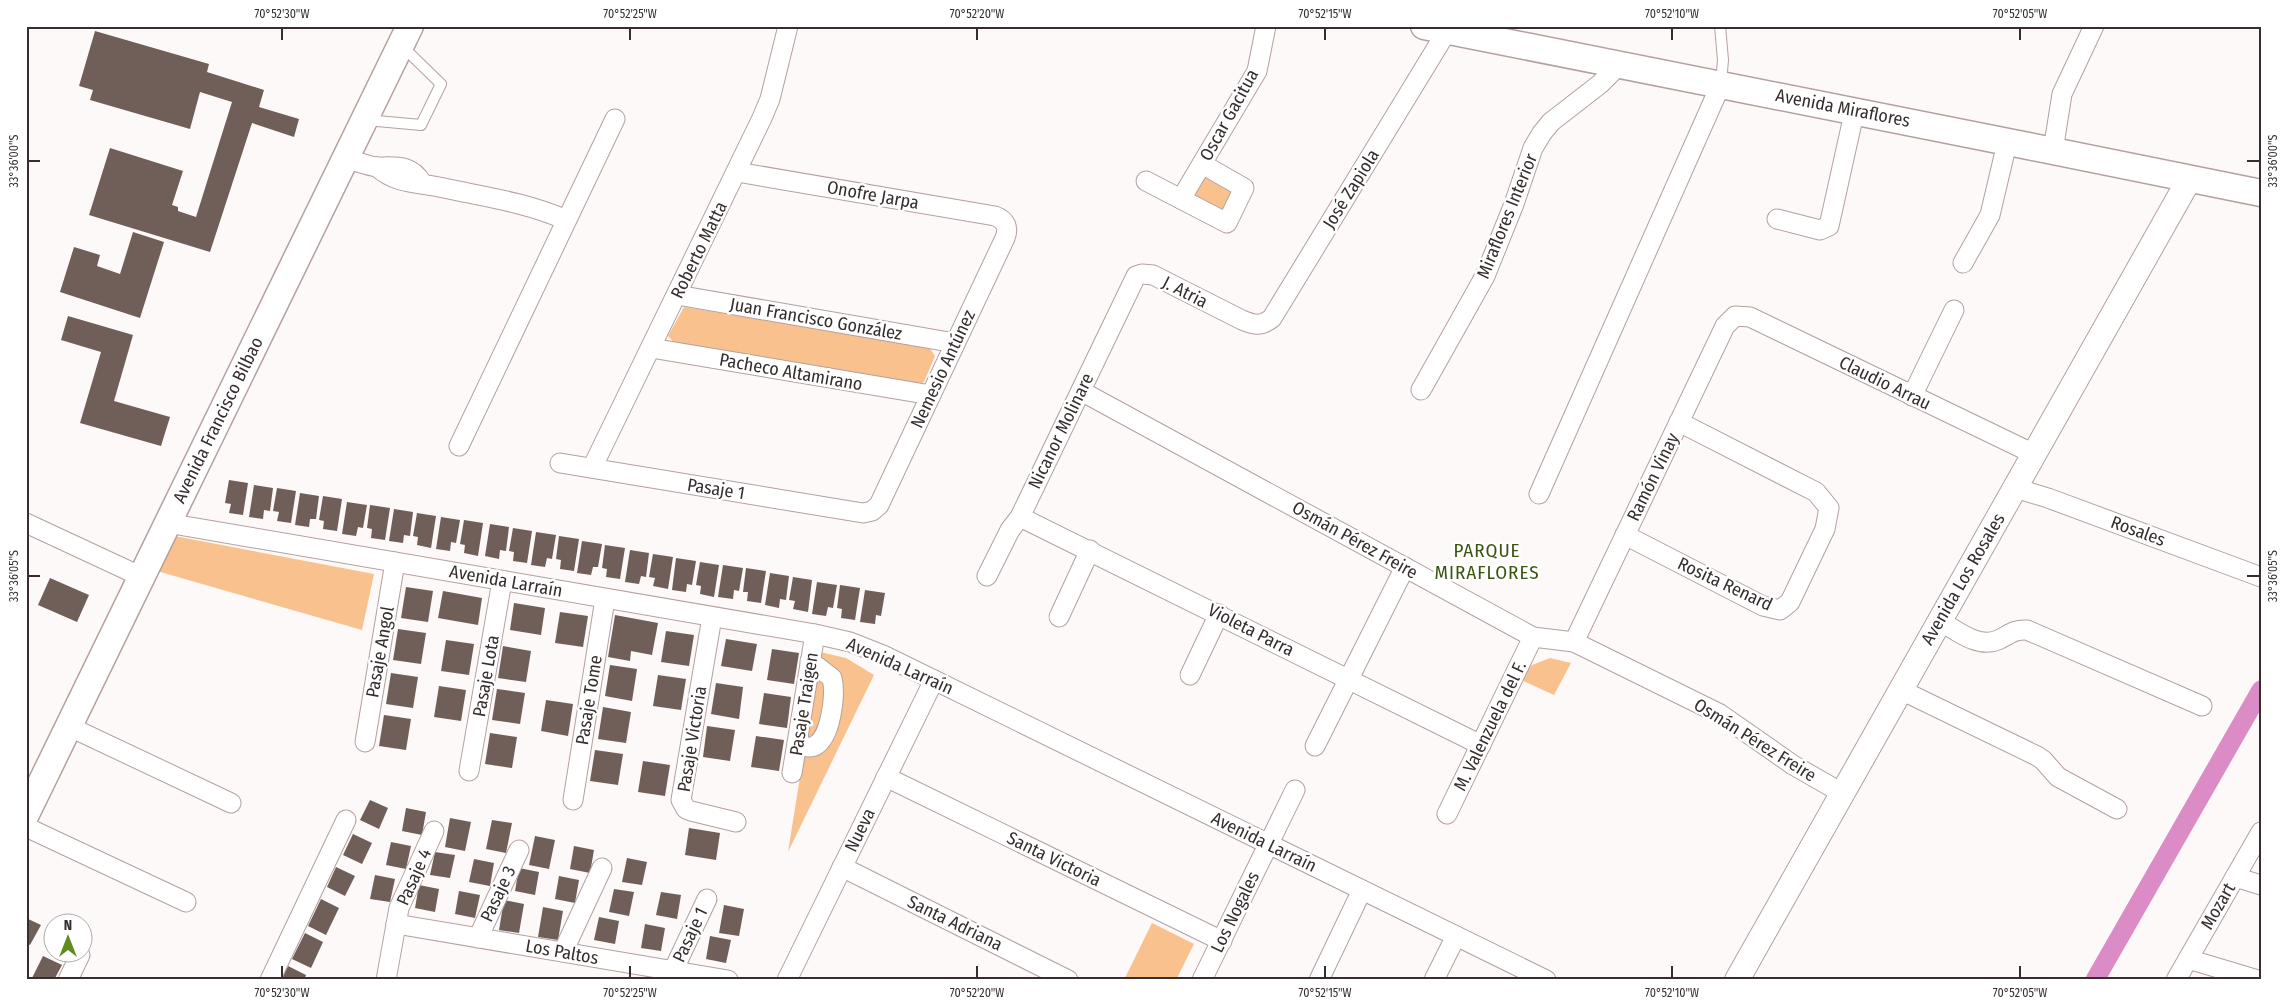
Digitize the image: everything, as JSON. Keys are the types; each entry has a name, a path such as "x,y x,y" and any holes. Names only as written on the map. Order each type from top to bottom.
{"main road":[{"name":"Avenida Miraflores","path":"1435,28 1855,109 2007,143 2261,193"},
{"name":"Avenida Francisco Bilbao","path":"26,814 405,35"}],"street":[{"name":"Roberto Matta","path":"592,468 737,172 770,99 788,26"},
{"name":"Oscar Gacitua","path":"1181,199 1257,71 1266,26"},
{"path":"2053,151 2062,94 2094,26"},
{"name":"José Zapiola","path":"1242,320 1259,325 1266,323 1272,318 1435,28"},
{"name":"Miraflores Interior","path":"1421,390 1485,276 1534,148 1542,133 1552,122 1600,84 1620,64"},
{"path":"1540,494 1721,84"},
{"path":"1777,219 1820,230 1826,229 1831,222 1855,109"},
{"path":"459,446 615,118"},
{"path":"1963,263 1990,215 2007,143"},
{"path":"346,158 377,167 397,181 422,183 526,205 566,220"},
{"path":"1146,181 1226,223 1244,188 1202,164"},
{"name":"Onofre Jarpa","path":"737,172 995,216 1006,224"},
{"name":"Avenida Los Rosales","path":"1737,980 2190,178"},
{"name":"Nemesio Antúnez","path":"872,511 881,501 1005,238 1006,224"},
{"name":"J. Atria","path":"1132,284 1136,276 1142,274 1154,275 1242,320"},
{"name":"Nicanor Molinare","path":"987,576 1010,530 1020,517 1132,284"},
{"name":"Juan Francisco González","path":"677,295 955,343"},
{"path":"1912,396 1954,310"},
{"name":"Claudio Arrau","path":"1735,316 1750,317 2034,454"},
{"name":"Ramón Vinay","path":"1574,642 1725,326 1735,316"},
{"name":"Pacheco Altamirano","path":"651,348 931,395"},
{"name":"Osmán Pérez Freire","path":"1081,390 1533,637 1574,642 1720,714 1793,766 1842,793"},
{"name":"Rosita Renard","path":"1625,535 1772,609 1780,610 1786,607 1806,569 1829,518 1829,508 1824,500 1816,492 1679,422"},
{"name":"Pasaje 1","path":"560,463 858,512 872,511"},
{"name":"Rosales","path":"2015,488 2048,498 2261,577"},
{"name":"Violeta Parra","path":"1020,517 1481,744"},
{"name":"Avenida Larraín","path":"167,523 815,634 867,648 1546,980"},
{"path":"26,524 142,576"},
{"path":"1059,617 1090,550"},
{"name":"Pasaje Angol","path":"365,742 396,562"},
{"path":"1315,746 1405,567"},
{"name":"Pasaje Lota","path":"469,771 502,581"},
{"name":"Pasaje Tome","path":"573,800 605,599"},
{"path":"1190,674 1219,614"},
{"name":"Pasaje Victoria","path":"712,617 681,800 686,809 691,812 736,822"},
{"path":"1940,621 1980,643 1998,640 2016,630 2027,630 2202,706"},
{"name":"Pasaje Traigen","path":"792,773 815,634"},
{"name":"M. Valenzuela del F.","path":"1447,814 1533,637"},
{"path":"797,745 812,747 818,744 830,719 834,692 832,678 810,661"},
{"name":"Nueva","path":"787,980 934,680"},
{"path":"1901,690 2037,756 2058,777 2117,809"},
{"path":"68,726 231,803"},
{"name":"Santa Victoria","path":"886,776 1222,941"},
{"name":"Los Nogales","path":"1202,980 1295,790"},
{"path":"270,980 346,820"},
{"path":"26,827 186,902"},
{"name":"Pasaje 4","path":"386,980 399,908 434,831"},
{"name":"Mozart","path":"2176,980 2261,832"},
{"name":"Pasaje 3","path":"478,938 519,850"},
{"name":"Santa Adriana","path":"842,867 1068,980"},
{"path":"563,952 602,868"},
{"path":"2235,877 2261,885"},
{"path":"1319,980 1362,890"},
{"name":"Pasaje 1","path":"673,970 707,899"},
{"name":"Los Paltos","path":"396,924 673,970 707,978 728,980"},
{"path":"1434,980 1456,936"},
{"path":"2188,959 2258,980"},
{"path":"68,980 76,964"}],"lane":[{"path":"1720,26 1723,60 1721,84"},
{"path":"365,120 422,125 441,84 405,35"}],"shaded area":[{"path":"1202,176 1236,194 1225,215 1190,197"},
{"path":"684,307 929,347 935,356 924,382 917,385 676,345 668,336"},
{"path":"164,534 374,574 362,630 150,569"},
{"path":"820,652 846,658 874,675 788,852"},
{"path":"1550,658 1571,663 1554,695 1517,678 1527,667"},
{"path":"1152,923 1194,944 1176,980 1124,980"}],"building":[{"path":"95,31 209,64 207,72 264,90 259,107 299,119 294,137 252,123 210,252 89,215 110,148 183,171 172,205 178,207 178,211 196,217 232,102 200,92 190,129 90,100 93,90 79,86"},
{"path":"133,232 164,242 140,318 60,292 74,247 100,255 97,266 120,274"},
{"path":"68,316 133,335 114,401 170,417 161,446 80,423 101,352 61,340"},
{"path":"229,480 248,483 243,515 229,513 231,504 225,503"},
{"path":"254,485 273,488 270,511 264,510 263,519 249,517"},
{"path":"277,488 296,491 291,523 277,521 279,512 273,511"},
{"path":"300,493 319,496 316,519 310,519 309,527 295,525"},
{"path":"323,496 342,499 337,531 323,529 324,521 319,520"},
{"path":"347,502 367,505 363,528 358,527 356,536 342,534"},
{"path":"370,505 390,508 385,540 371,538 372,529 367,528"},
{"path":"394,509 413,512 410,536 404,535 403,543 389,541"},
{"path":"417,513 436,516 431,548 417,545 418,537 413,536"},
{"path":"441,517 460,520 456,543 451,542 450,551 436,549"},
{"path":"464,520 483,523 478,556 464,553 465,545 460,544"},
{"path":"490,524 509,527 506,551 500,550 499,559 485,556"},
{"path":"513,528 532,531 527,563 513,561 514,552 509,551"},
{"path":"536,532 556,535 552,559 547,558 545,567 531,565"},
{"path":"559,536 579,539 574,571 560,569 561,560 556,559"},
{"path":"582,541 602,544 598,567 593,567 591,575 577,573"},
{"path":"605,545 625,548 620,579 606,577 607,569 602,568"},
{"path":"630,550 649,553 646,577 641,576 639,584 625,582"},
{"path":"653,554 673,557 668,589 653,586 655,578 649,577"},
{"path":"676,558 696,561 692,585 687,584 686,592 672,590"},
{"path":"700,562 719,565 714,597 700,594 701,586 696,585"},
{"path":"723,565 743,568 739,591 734,590 733,599 718,597"},
{"path":"746,568 766,571 761,603 747,601 748,592 743,592"},
{"path":"770,573 789,576 786,600 780,599 779,608 765,605"},
{"path":"793,577 812,580 808,612 793,609 795,601 789,600"},
{"path":"50,578 89,595 77,622 38,605"},
{"path":"817,582 837,585 833,608 828,607 826,616 812,614"},
{"path":"840,585 860,588 855,620 841,618 842,609 837,608"},
{"path":"406,587 433,591 428,622 401,618"},
{"path":"865,590 885,593 881,616 876,615 875,624 860,622"},
{"path":"443,591 482,598 478,625 438,618"},
{"path":"514,603 545,608 541,635 510,630"},
{"path":"560,612 588,616 583,647 555,643"},
{"path":"615,615 658,623 652,655 631,651 630,661 608,657"},
{"path":"398,629 426,633 421,664 393,660"},
{"path":"666,631 694,635 689,666 661,662"},
{"path":"726,639 757,644 752,671 721,666"},
{"path":"446,640 474,644 469,675 441,671"},
{"path":"503,646 531,651 526,682 498,678"},
{"path":"772,649 799,653 794,684 767,680"},
{"path":"610,665 637,669 632,701 605,696"},
{"path":"391,673 418,677 413,708 386,704"},
{"path":"658,675 686,679 681,710 653,706"},
{"path":"716,683 743,687 739,719 711,714"},
{"path":"439,686 466,690 461,721 434,717"},
{"path":"497,689 525,693 520,724 492,720"},
{"path":"764,693 791,697 787,728 759,724"},
{"path":"546,700 573,704 568,736 541,731"},
{"path":"603,707 631,712 626,743 598,739"},
{"path":"384,715 411,719 406,750 379,746"},
{"path":"707,726 735,730 730,761 703,757"},
{"path":"490,733 517,737 512,768 485,764"},
{"path":"756,736 784,740 779,771 751,767"},
{"path":"595,750 623,754 618,785 590,781"},
{"path":"643,761 670,765 665,796 638,792"},
{"path":"370,800 388,808 379,829 360,820"},
{"path":"406,808 426,812 422,835 402,831"},
{"path":"450,818 471,822 465,851 445,847"},
{"path":"492,820 512,823 506,853 486,849"},
{"path":"689,828 720,833 716,860 685,855"},
{"path":"353,834 372,843 362,864 343,855"},
{"path":"535,836 555,840 549,869 529,865"},
{"path":"391,842 411,846 406,869 386,865"},
{"path":"574,846 594,850 590,873 570,869"},
{"path":"435,852 455,855 450,878 430,875"},
{"path":"627,858 647,862 642,885 622,882"},
{"path":"474,859 494,863 490,886 469,882"},
{"path":"336,867 355,876 345,896 327,887"},
{"path":"519,868 539,872 535,895 515,891"},
{"path":"375,875 395,879 390,902 370,899"},
{"path":"559,876 579,880 575,903 555,899"},
{"path":"419,885 439,889 435,912 415,908"},
{"path":"614,889 634,892 629,916 609,912"},
{"path":"459,891 480,895 475,918 455,914"},
{"path":"661,892 681,895 677,919 656,915"},
{"path":"321,899 339,908 326,935 308,926"},
{"path":"504,900 524,904 519,933 499,930"},
{"path":"724,905 744,909 739,936 719,933"},
{"path":"543,907 563,911 558,940 538,937"},
{"path":"599,917 619,921 615,944 594,940"},
{"path":"26,918 41,925 30,945 26,943"},
{"path":"645,924 665,928 661,951 641,948"},
{"path":"305,933 323,942 311,968 292,959"},
{"path":"710,936 731,940 726,963 706,959"},
{"path":"42,958 42,964 62,965 54,980 31,980"},
{"path":"288,966 306,975 304,980 281,980"}],"waterway":[{"path":"2095,980 2261,690"}],"district":[{"name":"PARQUE MIRAFLORES","path":"1487,561"}]}
